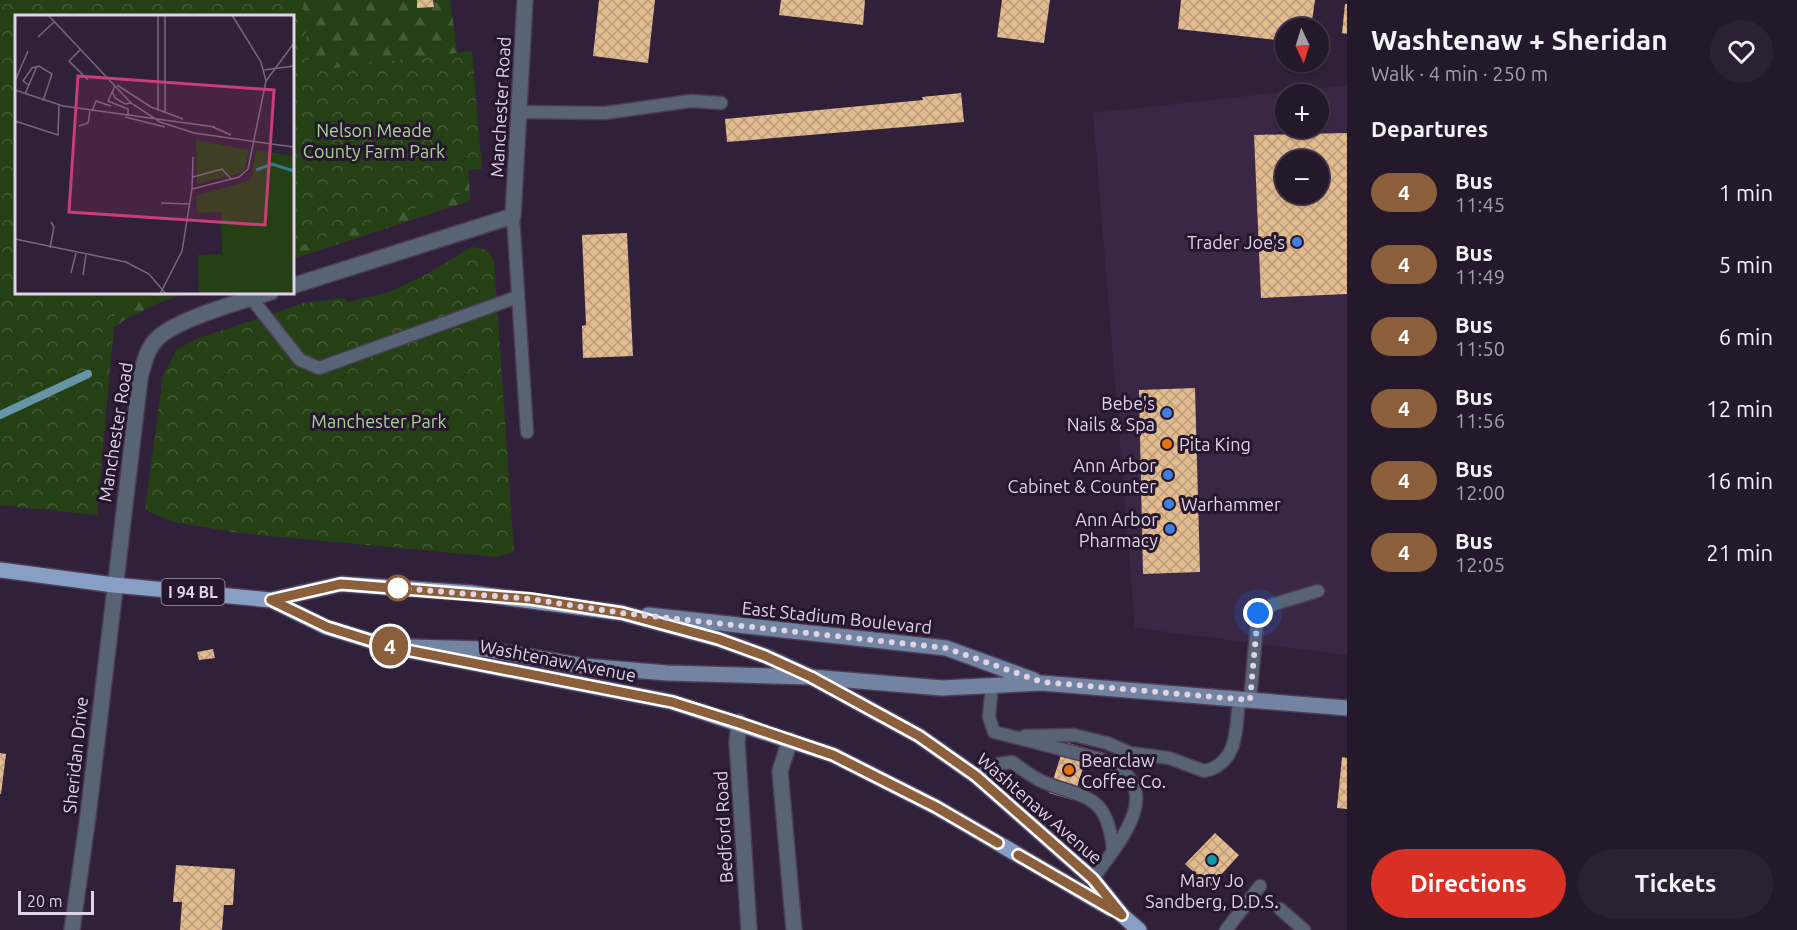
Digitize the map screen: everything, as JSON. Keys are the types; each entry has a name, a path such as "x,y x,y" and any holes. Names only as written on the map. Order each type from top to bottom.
{"main road":[{"name":"Washtenaw Avenue","path":"0,570 114,585 271,600 341,584 530,599 622,613 718,639 765,656 811,677 919,736 976,776 1093,879 1122,915 1139,930"},
{"name":"Washtenaw Avenue","path":"271,600 327,627 391,647 672,702 833,755 936,807 1122,915"},
{"name":"East Stadium Boulevard","path":"622,613 946,648 1042,682"},
{"name":"East Stadium Boulevard","path":"391,647 485,649 584,666 667,673 811,677 932,688 1042,682 1347,708"}],"street":[{"name":"Manchester Road","path":"513,216 525,0"},
{"path":"294,285 513,216"},
{"name":"Manchester Road","path":"114,585 140,378 147,352 160,336 200,316 265,294"},
{"name":"Sheridan Drive","path":"72,930 88,816 114,585"},
{"name":"Bedford Road","path":"739,723 737,742 749,930"},
{"path":"790,740 780,771 794,930"}],"lane":[{"path":"519,112 605,114 691,101 721,103"},
{"name":"Manchester Road","path":"513,216 527,432"},
{"path":"252,298 293,353 300,360 319,368 517,297"},
{"path":"1093,757 1131,753 1169,758 1196,770 1213,770 1225,761 1234,747 1258,613 1274,604 1318,591"},
{"path":"992,685 988,717 994,732 1006,737 1093,757 1119,766 1130,777 1137,808 1132,823 1093,879"},
{"path":"1006,737 1074,735 1107,743 1131,753"},
{"path":"976,776 999,764 1012,762 1041,781 1088,797 1097,805 1111,827 1113,849"},
{"path":"1226,930 1260,886"},
{"path":"1280,909 1304,930"}],"shaded area":[{"path":"1347,85 1347,655 1135,628 1093,113 1275,93 1275,138 1329,138 1329,87"}],"green space":[{"name":"Nelson Meade County Farm Park","path":"0,0 450,0 466,116 470,201 294,259 294,15 15,15 15,294 186,294 163,301 126,319 87,345 0,385"},
{"name":"Nelson Meade County Farm Park","path":"0,0 303,0 310,71 472,51 482,169 465,170 465,192 294,248 294,15 15,15 15,294 149,294 116,304 97,515 0,505"},
{"name":"Manchester Park","path":"472,247 487,250 494,260 514,552 497,557 239,533 173,522 145,510 163,375 177,349 199,338 304,303 343,298 348,302 389,292 425,275"}],"building":[{"path":"417,0 433,0 434,7 417,8"},
{"path":"599,0 655,0 648,63 593,56"},
{"path":"781,0 865,0 863,25 779,15"},
{"path":"1002,0 1050,0 1044,43 997,37"},
{"path":"1181,0 1315,0 1312,18 1275,18 1275,40 1178,29"},
{"path":"1345,4 1347,4 1347,34 1342,33"},
{"path":"961,93 964,122 727,142 725,119 923,100 922,97"},
{"path":"1329,133 1347,133 1347,294 1261,298 1254,135 1275,135 1275,138 1329,138"},
{"path":"627,233 633,356 583,358 582,326 586,325 582,235"},
{"path":"1195,388 1200,572 1143,574 1139,390"},
{"path":"213,649 215,658 199,660 197,652"},
{"path":"1065,742 1089,749 1073,800 1049,793"},
{"path":"0,753 6,754 1,794 0,794"},
{"path":"1342,757 1347,758 1347,809 1337,808"},
{"name":"Mary Jo Sandberg, D.D.S.","path":"1215,833 1239,855 1210,887 1185,864"},
{"path":"176,865 235,869 233,905 224,905 222,930 180,930 182,902 173,902"}],"waterway":[{"path":"0,415 88,374"}],"bus line":[{"name":"4","path":"998,843 936,807 833,755 739,723 672,702 391,647 327,627 271,600 341,584 530,599 622,613 718,639 765,656 811,677 919,736 976,776 1093,879 1122,915 1018,855"}],"place":[{"name":"Trader Joe's","path":"1297,242"},
{"name":"Bebe's Nails & Spa","path":"1167,413"},
{"name":"Pita King","path":"1167,444"},
{"name":"Ann Arbor Cabinet & Counter","path":"1168,475"},
{"name":"Warhammer","path":"1169,504"},
{"name":"Ann Arbor Pharmacy","path":"1170,529"},
{"name":"Bearclaw Coffee Co.","path":"1069,770"},
{"name":"Mary Jo Sandberg, D.D.S.","path":"1212,860"}],"route":[{"path":"398,588 530,599 622,613 946,648 1042,682 1250,700 1258,613"}]}
